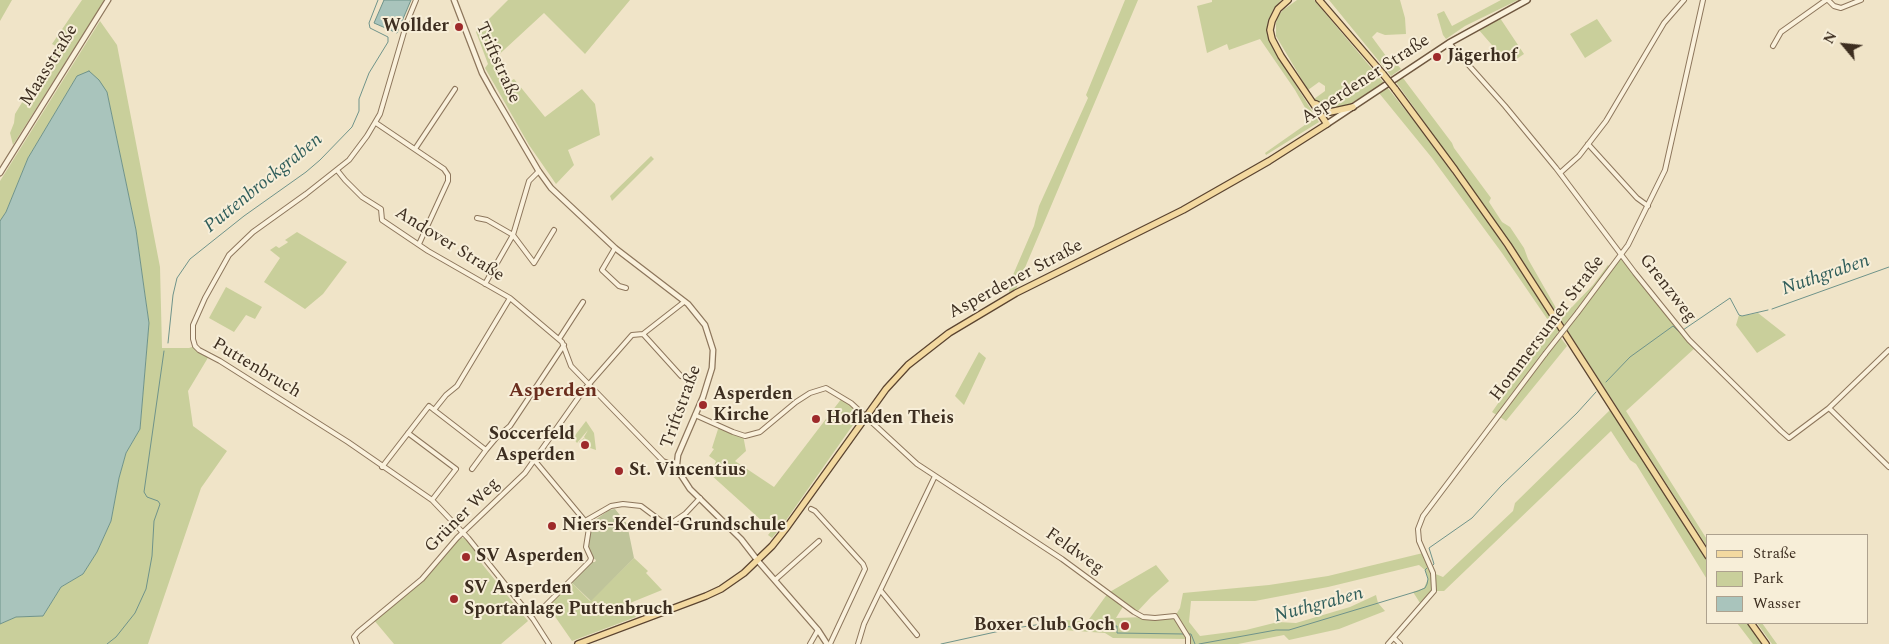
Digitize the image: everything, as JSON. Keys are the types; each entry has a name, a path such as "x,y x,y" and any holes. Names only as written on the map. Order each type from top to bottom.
{"main road":[{"path":"1288,0 1278,9 1272,21 1270,30 1272,38 1281,56 1327,124"},
{"path":"1319,0 1395,89 1508,245 1706,553"},
{"name":"Asperdener Straße","path":"578,644 706,596 733,582 758,562 787,527 886,389 908,365 966,321 1190,206 1269,161 1450,43 1528,0"},
{"path":"1312,102 1324,111 1330,112 1353,107"},
{"path":"1752,624 1766,644"}],"street":[{"name":"Maasstraße","path":"0,173 108,0"},
{"name":"Puttenbruch","path":"416,0 407,22 393,76 376,124 358,149 338,170 254,232 229,255 204,298 193,325 193,339 195,346 199,350 220,361 348,442 432,500 463,532 530,615 549,644"},
{"name":"Triftstraße","path":"454,0 484,77 539,171 560,197 615,248 694,310 705,325 713,350 711,375 678,454 677,464 683,480 741,539 758,562 829,644"},
{"path":"1560,173 1588,144 1618,103 1664,23 1684,0"},
{"name":"Hommersumer Straße","path":"1388,644 1434,591 1432,573 1419,540 1418,529 1423,516 1622,254 1648,206 1665,170 1703,0"},
{"path":"1773,46 1781,32 1827,0 1834,6 1841,8 1861,0"},
{"name":"Grenzweg","path":"1450,43 1560,173 1689,340 1790,438 1829,408"},
{"path":"414,149 455,89"},
{"path":"376,124 444,169 448,178 419,244"},
{"path":"1588,144 1637,198 1648,206"},
{"name":"Andover Straße","path":"338,170 356,191 381,208 382,220 510,298 559,339 564,345 571,366 663,461 677,464"},
{"path":"485,284 513,235 529,182 539,171"},
{"path":"477,218 486,220 513,235 534,263 554,230"},
{"path":"615,248 602,270 619,286 626,288"},
{"name":"Andover Straße","path":"408,433 429,406 434,410 446,395 457,386 510,298"},
{"path":"559,339 583,302"},
{"name":"Grüner Weg","path":"357,644 354,637 358,632 422,579 463,532 511,488 535,461 570,408 632,335 643,334 684,302"},
{"path":"643,334 681,376"},
{"path":"472,468 496,438 510,426 564,345"},
{"path":"1889,350 1829,408 1889,467"},
{"name":"Feldweg","path":"695,415 745,436 760,432 796,402 810,393 826,388 851,403 903,453 1062,559 1134,612 1143,617 1175,616 1188,637 1188,644"},
{"path":"434,410 486,450"},
{"path":"382,467 408,433 456,469 432,500"},
{"path":"535,461 585,521 611,506 623,504 641,506 661,521 673,522 685,514 700,498"},
{"path":"858,644 864,624 935,476"},
{"path":"811,509 815,511 863,564 865,570 829,644"},
{"path":"530,615 541,610 590,562 591,558 586,547 588,520"},
{"path":"775,580 819,541"},
{"path":"881,591 917,635"},
{"path":"810,644 818,630"},
{"path":"1394,638 1400,644"}],"green space":[{"path":"0,0 12,0 0,21"},
{"path":"82,0 105,0 13,145 10,133 15,114 56,46 52,44"},
{"path":"508,0 630,0 585,54 544,13 492,61 509,82 514,79 545,117 582,89 595,104 600,135 568,150 574,165 556,184 529,145 485,68 488,64 476,32"},
{"path":"1125,0 1138,0 1016,289 1009,292 1010,282 1034,226 1039,206 1088,98 1086,95"},
{"path":"1212,0 1281,0 1268,20 1267,34 1275,52 1319,122 1266,155 1265,153 1312,120 1295,90 1260,39 1229,50 1227,44 1207,53 1197,6 1212,2"},
{"path":"1297,0 1314,0 1384,83 1345,107 1332,111 1319,105 1314,99 1325,91 1325,86 1319,82 1308,90 1276,36 1278,16"},
{"path":"1329,0 1400,0 1405,18 1406,34 1385,35 1377,32 1372,37 1386,56 1392,58 1401,69 1391,76"},
{"path":"1501,0 1518,0 1465,26 1446,39 1443,35 1437,14 1444,11 1452,26"},
{"path":"1500,18 1524,54 1512,62 1498,52 1478,29"},
{"path":"1597,19 1612,41 1585,58 1570,34"},
{"path":"100,21 117,45 160,267 162,348 189,348 195,346 209,356 188,391 193,426 227,451 201,488 148,644 0,644 0,624 16,617 43,616 61,587 83,574 97,552 111,521 126,453 140,429 149,323 136,230 107,92 77,76 28,158 6,212 0,221 0,181"},
{"path":"1403,78 1491,198 1489,202 1502,222 1510,227 1524,248 1528,259 1560,315 1572,307 1593,285 1608,265 1611,268 1622,254 1696,347 1626,411 1706,538 1706,545 1524,263 1396,82"},
{"path":"1387,87 1488,222 1560,331 1557,333 1567,346 1506,421 1492,412 1552,326 1502,253 1432,158 1379,93"},
{"path":"651,156 654,159 612,201 610,196"},
{"path":"297,232 347,262 323,294 305,309 264,282 280,258 270,250 276,246 279,248 287,243 285,240"},
{"path":"226,287 262,307 255,319 246,315 234,332 209,318"},
{"path":"1758,313 1786,335 1757,353 1736,325 1739,315"},
{"path":"979,352 986,358 964,405 955,396"},
{"path":"842,398 862,412 772,538 768,535 772,530 710,474 716,461 709,456 714,449 712,448 719,426 743,435 746,451 735,461 774,487"},
{"path":"1610,410 1706,558 1706,578 1636,464 1630,460 1611,431 1444,591 1434,591 1422,606 1413,592 1424,588 1428,579 1425,570 1419,565 1328,587 1255,601 1191,601 1189,622 1200,636 1246,630 1278,622 1296,623 1350,607 1376,595 1378,603 1385,611 1339,629 1289,640 1284,635 1238,644 1188,644 1187,639 1113,638 1105,633 1063,630 1065,620 1087,622 1108,593 1156,565 1169,581 1136,613 1124,605 1116,618 1175,616 1180,608 1183,593 1269,585 1328,576 1423,553 1433,573 1443,577 1513,511 1515,503"},
{"path":"586,421 594,433 596,450 590,448 585,451 579,442 584,438 592,447 584,437 588,430 577,443 573,438"},
{"path":"615,509 627,524 634,558 591,601 571,582 596,560 587,547 591,523 609,510"},
{"name":"SV Asperden Sportanlage Puttenbruch","path":"457,538 468,538 479,552 475,555 528,621 501,644 394,644 373,619 422,579"},
{"path":"634,558 648,571 646,573 662,590 630,603 636,617 572,641 547,605 571,582 590,601"},
{"path":"1738,624 1750,624 1763,644 1753,644"},
{"path":"1758,624 1763,624 1777,644 1772,644"}],"water":[{"path":"384,0 411,0 397,33 374,23"},
{"path":"89,71 99,80 107,92 136,230 149,323 140,429 126,453 111,521 97,552 83,574 61,587 43,616 16,617 0,624 0,221 6,212 28,158 77,76"}],"waterway":[{"name":"Puttenbrockgraben","path":"168,343 173,295 177,278 190,259 244,216 306,172 352,127 359,111 359,99 369,73 388,42 388,37 370,28 369,23 378,0"},
{"name":"Nuthgraben","path":"1772,309 1889,267"},
{"name":"Nuthgraben","path":"1683,330 1730,298 1739,315 1742,316 1768,310"},
{"name":"Nuthgraben","path":"1606,382 1630,357 1673,326 1679,332"},
{"name":"Puttenbrockgraben","path":"107,644 116,637 135,613 146,589 152,556 154,521 160,504 158,501 147,497 144,492 164,351"},
{"name":"Nuthgraben","path":"1432,566 1434,564 1429,548 1472,518 1501,486 1577,413 1596,392"},
{"name":"Nuthgraben","path":"1199,644 1276,630 1289,630 1418,591 1425,588 1427,584 1428,579 1425,570 1427,568"},
{"name":"Nuthgraben","path":"941,644 1009,629 1042,624 1072,627 1117,626 1117,633 1184,634"},
{"name":"Nuthgraben","path":"1188,634 1191,634 1195,644"}],"place":[{"name":"Wollder","path":"459,27"},
{"name":"Jägerhof","path":"1437,57"},
{"name":"Asperden Kirche","path":"703,405"},
{"name":"Hofladen Theis","path":"816,419"},
{"name":"Soccerfeld Asperden","path":"585,445"},
{"name":"St. Vincentius","path":"619,471"},
{"name":"Niers-Kendel-Grundschule","path":"552,526"},
{"name":"SV Asperden","path":"466,557"},
{"name":"SV Asperden Sportanlage Puttenbruch","path":"454,599"},
{"name":"Boxer Club Goch","path":"1125,626"}],"district":[{"name":"Asperden","path":"553,392"}]}
